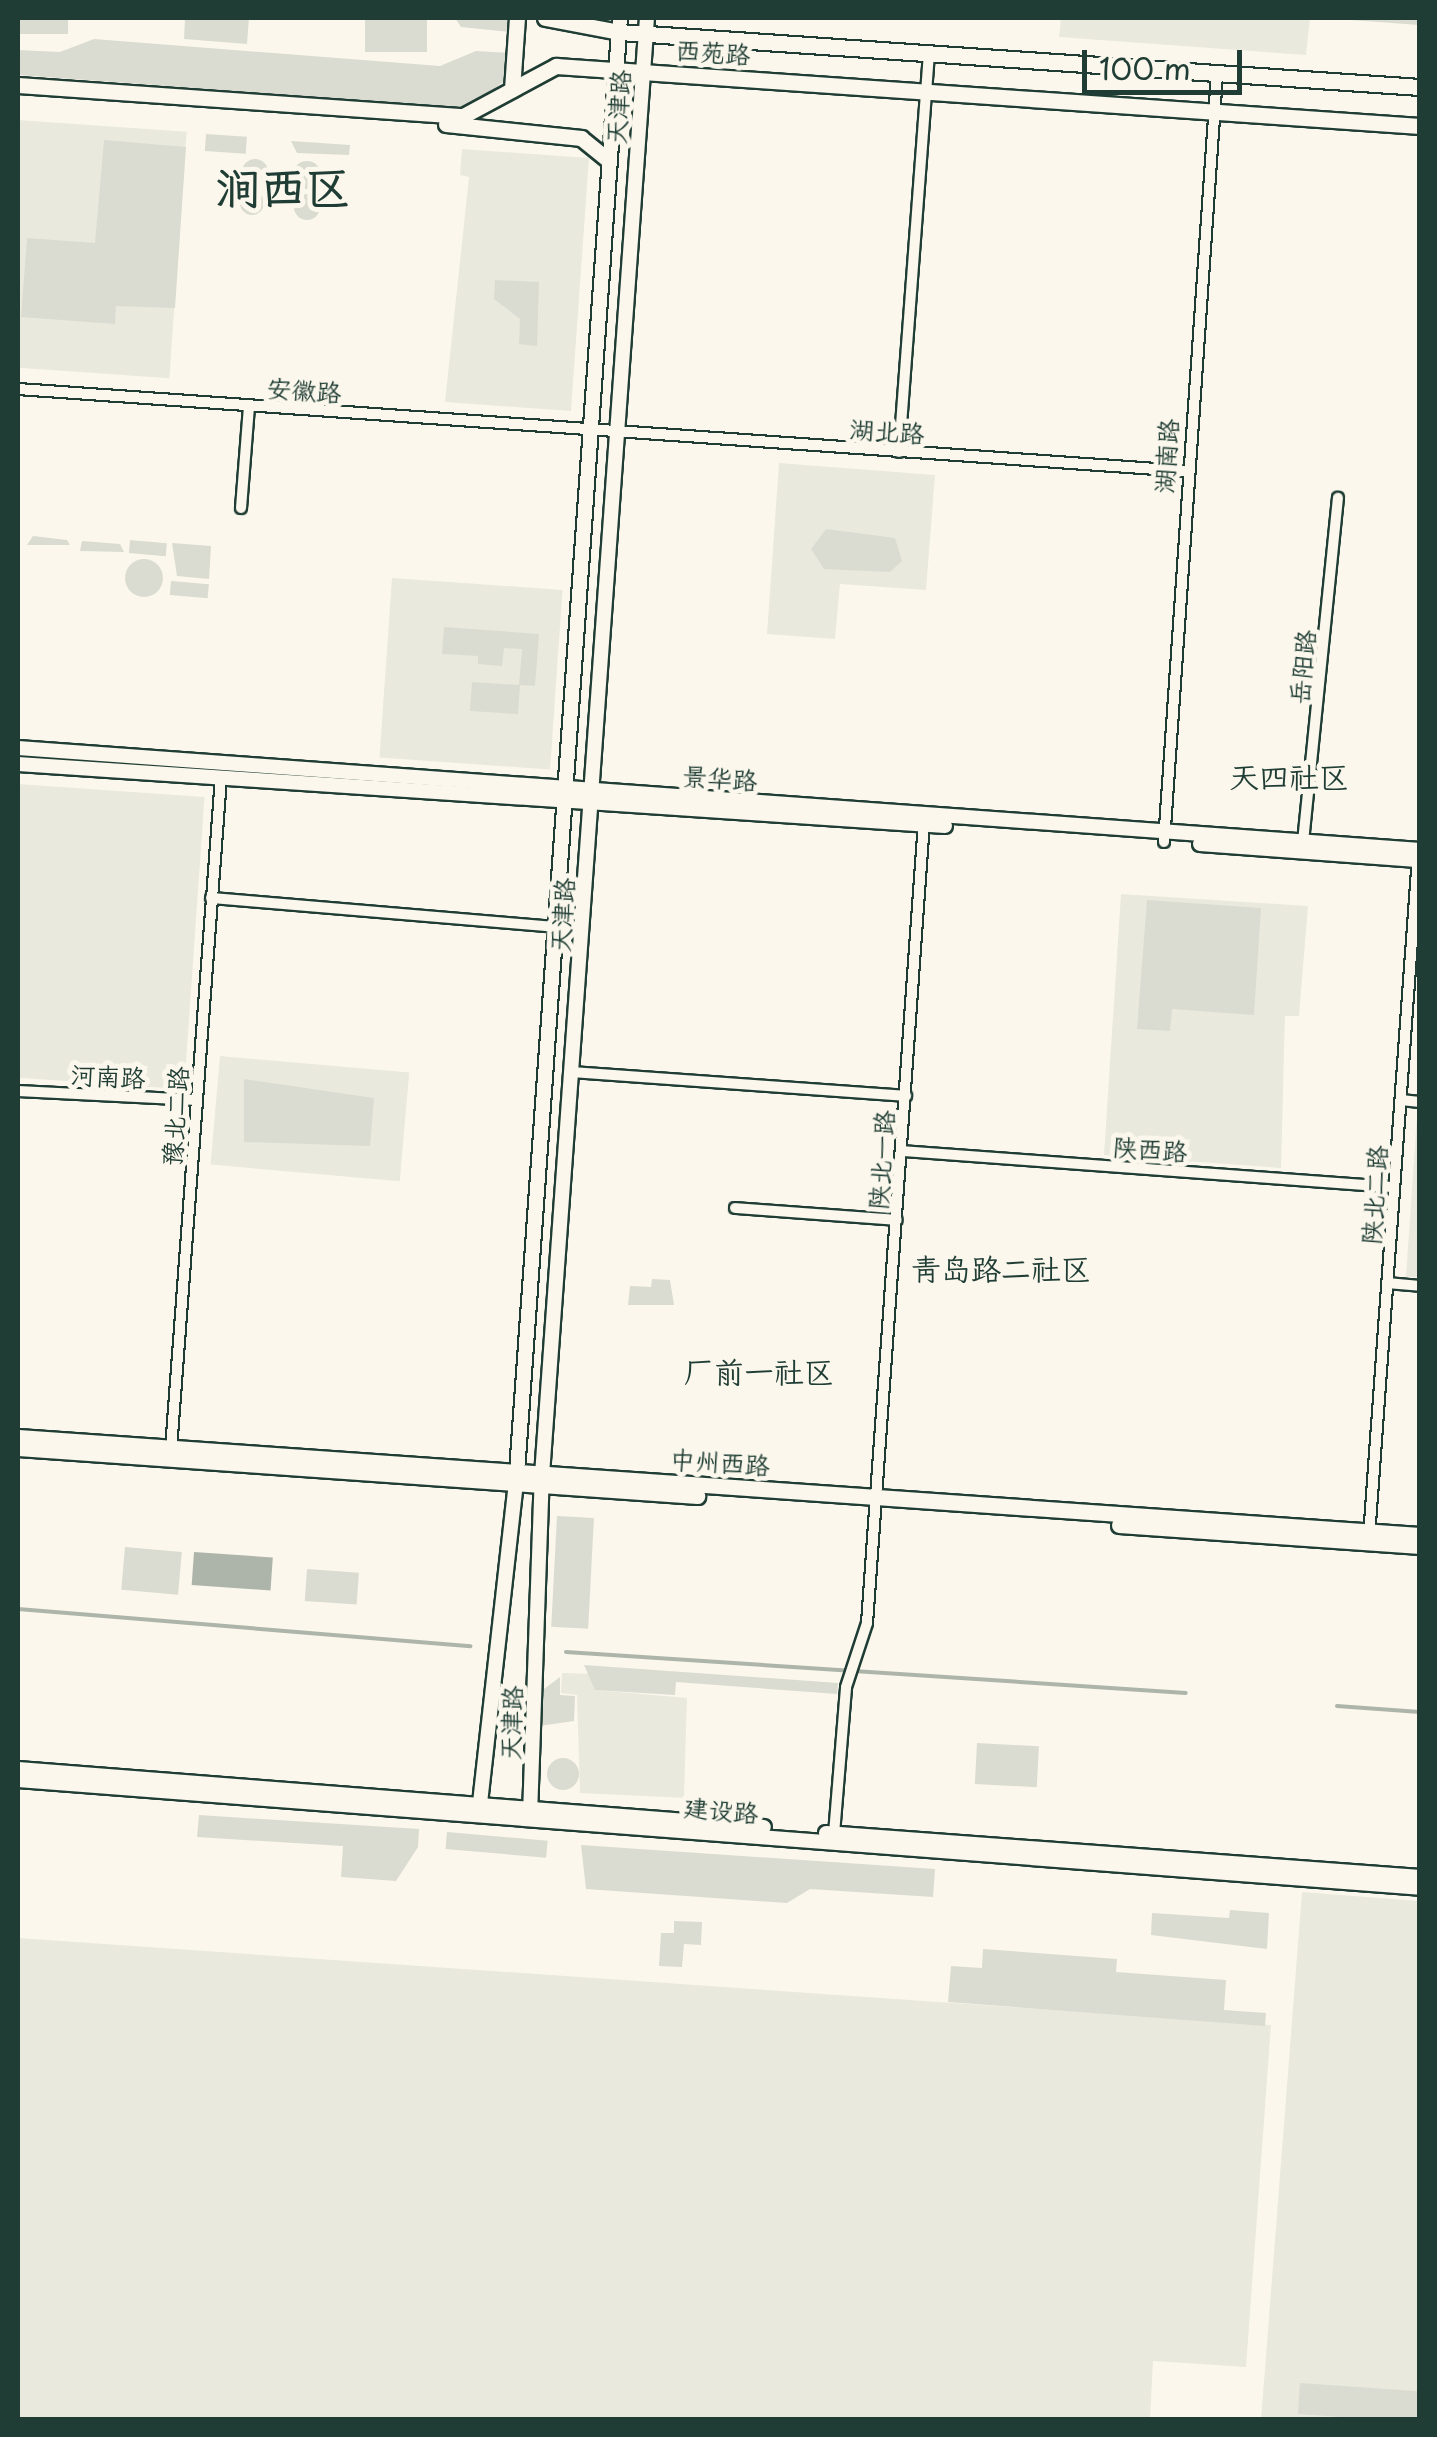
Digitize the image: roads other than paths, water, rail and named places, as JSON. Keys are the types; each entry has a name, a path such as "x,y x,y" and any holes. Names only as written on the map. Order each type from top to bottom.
{"main road":[{"path":"512,89 516,18"},
{"name":"西苑路","path":"546,18 929,52 1420,87"},
{"name":"天津路","path":"480,1807 514,1478 619,25"},
{"name":"天津路","path":"530,1810 546,1480 646,26"},
{"name":"西苑路","path":"18,85 407,116 462,116 556,66 1420,126"},
{"path":"407,116 580,138 607,159"},
{"name":"景华路","path":"18,748 562,796"},
{"name":"景华路","path":"18,764 562,796 1419,855"},
{"name":"景华路","path":"1165,837 1303,842 1419,855"},
{"name":"中州西路","path":"18,1436 171,1452 514,1478 1369,1537 1420,1546"},
{"name":"中州西路","path":"18,1448 171,1452"},
{"name":"中州西路","path":"1369,1537 1420,1535"},
{"name":"建设路","path":"18,1769 480,1807"},
{"name":"建设路","path":"18,1780 530,1810 1420,1877"},
{"name":"建设路","path":"530,1810 1420,1888"}],"street":[{"path":"899,452 929,52"},
{"name":"湖南路","path":"1165,837 1184,470 1218,74"},
{"name":"安徽路","path":"18,389 587,429"},
{"path":"240,508 249,406"},
{"name":"湖北路","path":"587,429 1184,470"},
{"name":"岳阳路","path":"1303,842 1338,498"},
{"name":"豫北二路","path":"171,1452 221,777"},
{"name":"陕北一路","path":"834,1834 846,1686 860,1650 877,1503 924,820"},
{"name":"陕北二路","path":"1369,1537 1419,855"},
{"path":"211,898 552,927"},
{"path":"573,1072 906,1096"},
{"name":"河南路","path":"18,1092 196,1100"},
{"path":"1401,1100 1420,1102"},
{"name":"陕西路","path":"902,1152 1394,1187"},
{"path":"735,1208 897,1220"},
{"path":"1387,1283 1420,1286"}],"waterway":[{"path":"18,1609 470,1646"},
{"path":"566,1652 1186,1693"},
{"path":"1337,1706 1420,1712"}],"district":[{"name":"涧西区","path":"283,186"},
{"name":"天四社区","path":"1289,776"},
{"name":"青岛路二社区","path":"1001,1268"},
{"name":"厂前一社区","path":"759,1371"}]}
